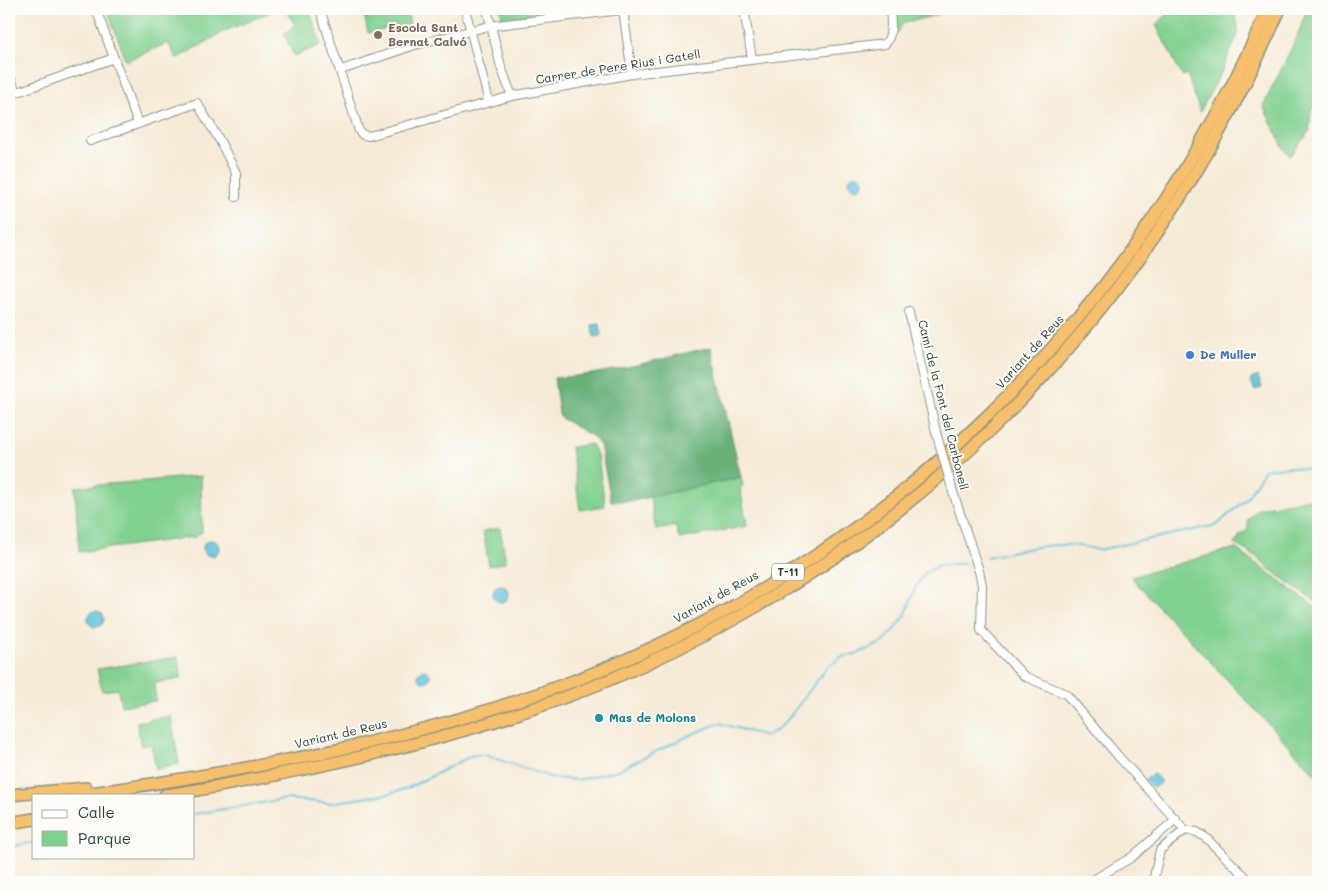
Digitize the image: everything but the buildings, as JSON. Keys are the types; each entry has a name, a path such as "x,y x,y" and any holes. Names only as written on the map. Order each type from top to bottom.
{"highway":[{"name":"Variant de Reus","path":"84,794 190,779 380,740 498,707 568,683 637,654 702,622 760,590 816,554 879,510 947,454 1001,403 1064,336 1108,283 1156,217 1192,159 1249,52 1266,9"},
{"name":"Variant de Reus","path":"171,794 357,758 505,718 583,690 699,637 759,604 824,564 887,519 954,465 1011,410 1072,345 1117,290 1165,224 1202,166 1239,98 1280,9"},
{"path":"193,794 271,776"},
{"path":"9,795 190,779"},
{"path":"9,802 32,800"},
{"path":"9,815 32,812"},
{"path":"9,823 32,819"}],"street":[{"path":"96,9 138,124"},
{"path":"320,9 341,70 468,30 626,9 632,74"},
{"path":"465,9 468,30 489,102"},
{"path":"487,9 501,67 512,96"},
{"path":"744,9 752,59"},
{"name":"Carrer de Pere Rius i Gatell","path":"341,70 358,127 363,135 369,136 512,96 632,74 878,46 889,40 890,9"},
{"path":"9,75 12,93 114,58"},
{"path":"90,141 197,103 220,141 236,173 236,197"},
{"name":"Camí de la Font del Carbonell","path":"909,312 936,432 952,492 982,585 981,630 1024,676 1066,694 1118,756 1185,830"},
{"path":"1090,882 1132,857 1176,818"},
{"path":"1157,882 1154,877 1160,850 1185,830 1197,832 1206,838 1251,882"}],"green space":[{"path":"107,9 278,9 225,31 177,59 168,43 126,61"},
{"path":"285,9 309,9 321,45 294,56 284,34 295,25"},
{"path":"363,9 407,9 410,24 368,33"},
{"path":"500,9 581,9 502,18"},
{"path":"893,9 957,9 902,24 898,33 894,33"},
{"path":"1172,9 1234,9 1239,32 1222,71 1200,112 1187,74 1182,76 1156,25"},
{"path":"1307,9 1318,9 1316,11 1318,101 1311,112 1309,132 1290,156 1283,147 1263,106 1297,37"},
{"path":"711,347 741,477 633,501 611,501 600,445 592,436 562,419 559,414 554,378 594,374"},
{"path":"591,444 598,457 605,506 580,510 571,447"},
{"path":"201,476 202,532 195,537 79,552 75,487"},
{"path":"741,477 743,486 740,487 747,526 679,539 676,526 656,530 650,497"},
{"path":"1304,499 1318,500 1318,604 1268,568 1260,559 1235,544 1240,535 1248,530 1248,519 1258,509"},
{"path":"500,528 506,562 489,566 483,531"},
{"path":"1235,548 1318,609 1318,777 1131,577"},
{"path":"178,657 181,679 154,683 156,701 121,706 118,689 102,691 97,669"},
{"path":"171,716 179,764 156,769 151,744 141,746 137,722"}],"water":[{"path":"853,175 859,175 863,182 859,189 853,189 849,185 849,179"},
{"path":"600,324 601,336 594,337 592,325"},
{"path":"1258,376 1262,388 1254,390 1251,379"},
{"path":"208,540 214,540 219,545 217,554 208,556 203,551 203,545"},
{"path":"501,586 507,588 509,594 507,600 501,602 495,600 493,594 495,588"},
{"path":"96,611 104,619 96,627 88,619"},
{"path":"422,670 426,670 430,676 426,682 422,682 418,678 418,674"},
{"path":"1153,773 1162,782 1153,788 1145,780"}],"waterway":[{"path":"986,557 1056,545 1070,545 1098,550 1217,525 1247,498 1265,469 1288,467 1318,470"},
{"path":"195,814 285,799 330,803 388,794 408,788 473,755 485,755 553,778 578,780 618,770 719,723 766,736 777,730 788,719 828,666 842,657 859,653 884,642 905,616 916,586 925,573 937,566 964,563"},
{"path":"9,847 32,842"}],"place":[{"name":"Escola Sant Bernat Calvó","path":"378,35"},
{"name":"De Muller","path":"1190,355"},
{"name":"Mas de Molons","path":"599,718"}]}
